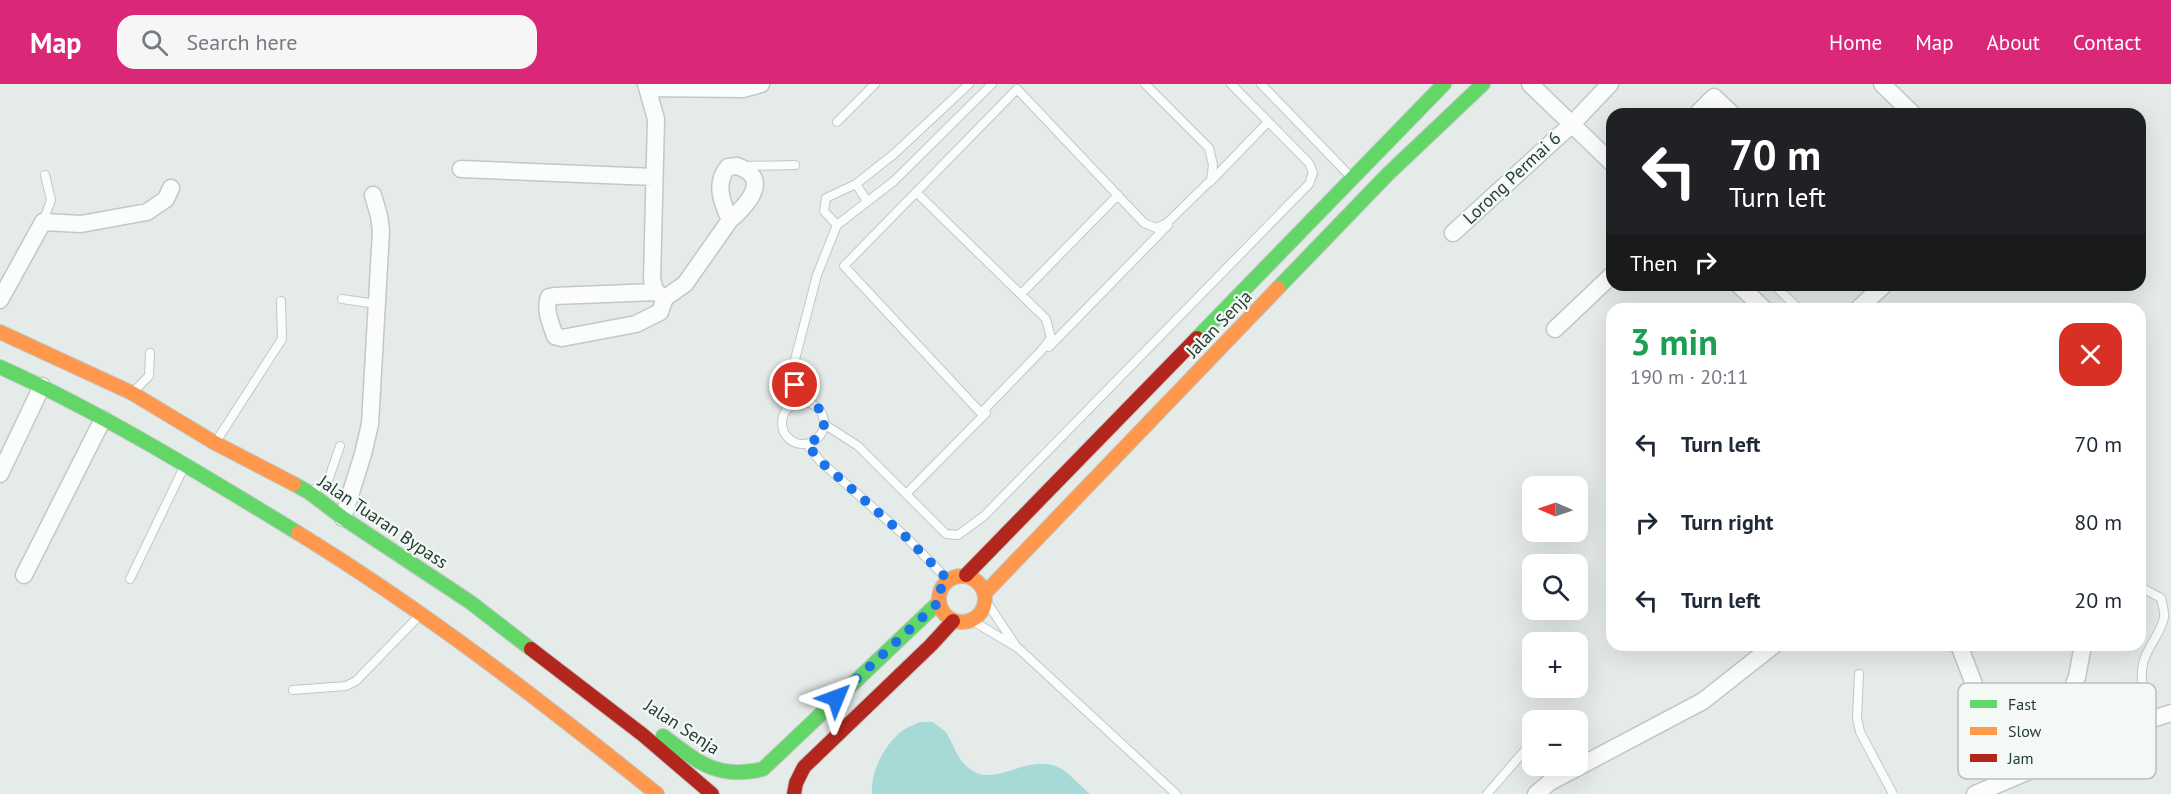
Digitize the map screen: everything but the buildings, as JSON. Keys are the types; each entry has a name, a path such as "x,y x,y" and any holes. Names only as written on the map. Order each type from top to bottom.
{"main road":[{"name":"Jalan Senja","path":"966,575 1444,84"},
{"name":"Jalan Senja","path":"971,621 981,613 986,597 1388,174 1483,84"},
{"name":"Jalan Tuaran Bypass","path":"0,332 132,393 215,443 310,493 343,518 470,602 643,735 712,794"},
{"path":"4,372 42,386 185,464 350,565 422,614 544,704 657,794"},
{"path":"948,580 966,575 978,581 986,597"},
{"name":"Jalan Senja","path":"594,697 633,715 709,769 748,774 763,769 939,602 940,590 948,580"},
{"path":"939,602 944,613 953,621 971,621"},
{"path":"794,794 796,783 804,767 953,621"}],"street":[{"path":"730,220 722,202 721,183 723,173 728,167 737,166 749,170 753,175 754,191 744,208 730,220 685,284 661,295 549,297 547,302 555,336 569,337 636,324 660,312 661,295 652,280 656,119 647,86 743,89 761,84"},
{"path":"1530,84 1606,157"},
{"name":"Lorong Permai 6","path":"1453,233 1572,124 1610,84"},
{"path":"1882,84 1907,108"},
{"path":"1703,108 1714,97 1726,108"},
{"path":"461,169 654,177"},
{"path":"0,300 43,222 81,224 147,212 166,199 171,188"},
{"path":"343,518 370,424 381,231 380,216 373,195"},
{"path":"1556,329 1606,281"},
{"path":"1745,291 1758,303"},
{"path":"1864,303 1878,291"},
{"path":"0,474 42,386"},
{"path":"24,574 103,419"},
{"path":"1536,794 1550,782 1703,701 1766,651"},
{"path":"1961,651 1974,683"},
{"path":"2074,683 2082,651"},
{"path":"2156,718 2171,713"},
{"path":"1975,794 2008,779"}],"lane":[{"path":"837,122 876,84"},
{"path":"837,225 824,211 824,204 830,195 856,184 894,154 969,84"},
{"path":"802,401 792,371 817,275 837,225 894,181 992,84"},
{"path":"916,192 1047,319 1051,338 981,414 844,266 916,192 1017,89 1144,224 1156,228 1167,223 1211,180 1213,165 1209,148 1145,84"},
{"path":"824,424 858,446 946,534 958,535 984,516 1309,184 1313,172 1309,163 1231,84"},
{"path":"1261,84 1353,179"},
{"path":"906,494 1268,122"},
{"path":"737,166 795,165"},
{"path":"43,222 51,200 45,175"},
{"path":"856,184 867,201"},
{"path":"1021,294 1118,195"},
{"path":"1780,291 1793,303"},
{"path":"342,299 376,304"},
{"path":"215,443 282,339 281,301"},
{"path":"132,393 149,376 150,353"},
{"path":"802,401 815,405 823,417 824,424 819,437 807,444 793,442 787,438 781,426 782,418 789,406 802,401"},
{"path":"807,444 820,461 905,536 948,580"},
{"path":"310,493 328,480 340,446"},
{"path":"130,579 185,464"},
{"path":"2142,683 2142,665 2146,652 2157,636 2164,616 2162,598 2146,590"},
{"path":"986,597 1018,648"},
{"path":"292,690 346,686 356,681 422,614"},
{"path":"971,621 1018,648 1176,794"},
{"path":"1859,674 1857,718 1860,732 1893,794"},
{"path":"1487,794 1522,754"}],"water":[{"path":"920,722 933,722 944,731 960,759 973,771 982,775 1002,773 1035,764 1047,764 1062,769 1090,794 872,794 876,768 890,743 902,731"}],"traffic: fast":[{"path":"1197,338 1444,84"},
{"path":"1278,288 1388,174 1483,84"},
{"path":"0,367 77,404 189,467 298,533"},
{"path":"294,484 470,602 531,649"},
{"path":"663,736 698,761 720,770 747,772 763,769 939,602"}],"traffic: slow":[{"path":"985,593 1278,288"},
{"path":"0,332 132,393 215,443 294,484"},
{"path":"298,533 437,625 657,794"},
{"path":"967,576 979,582 984,590 985,599 984,608 979,616 971,621 957,622 949,619 942,612 939,594 942,586 949,579 967,576"}],"traffic: jam":[{"path":"966,575 1197,338"},
{"path":"794,794 796,783 804,767 953,621"},
{"path":"531,649 643,735 712,794"}],"route":[{"path":"795,385 802,401 815,405 823,417 823,431 819,437 807,444 820,461 905,536 948,580 940,590 939,602 836,698"}]}
